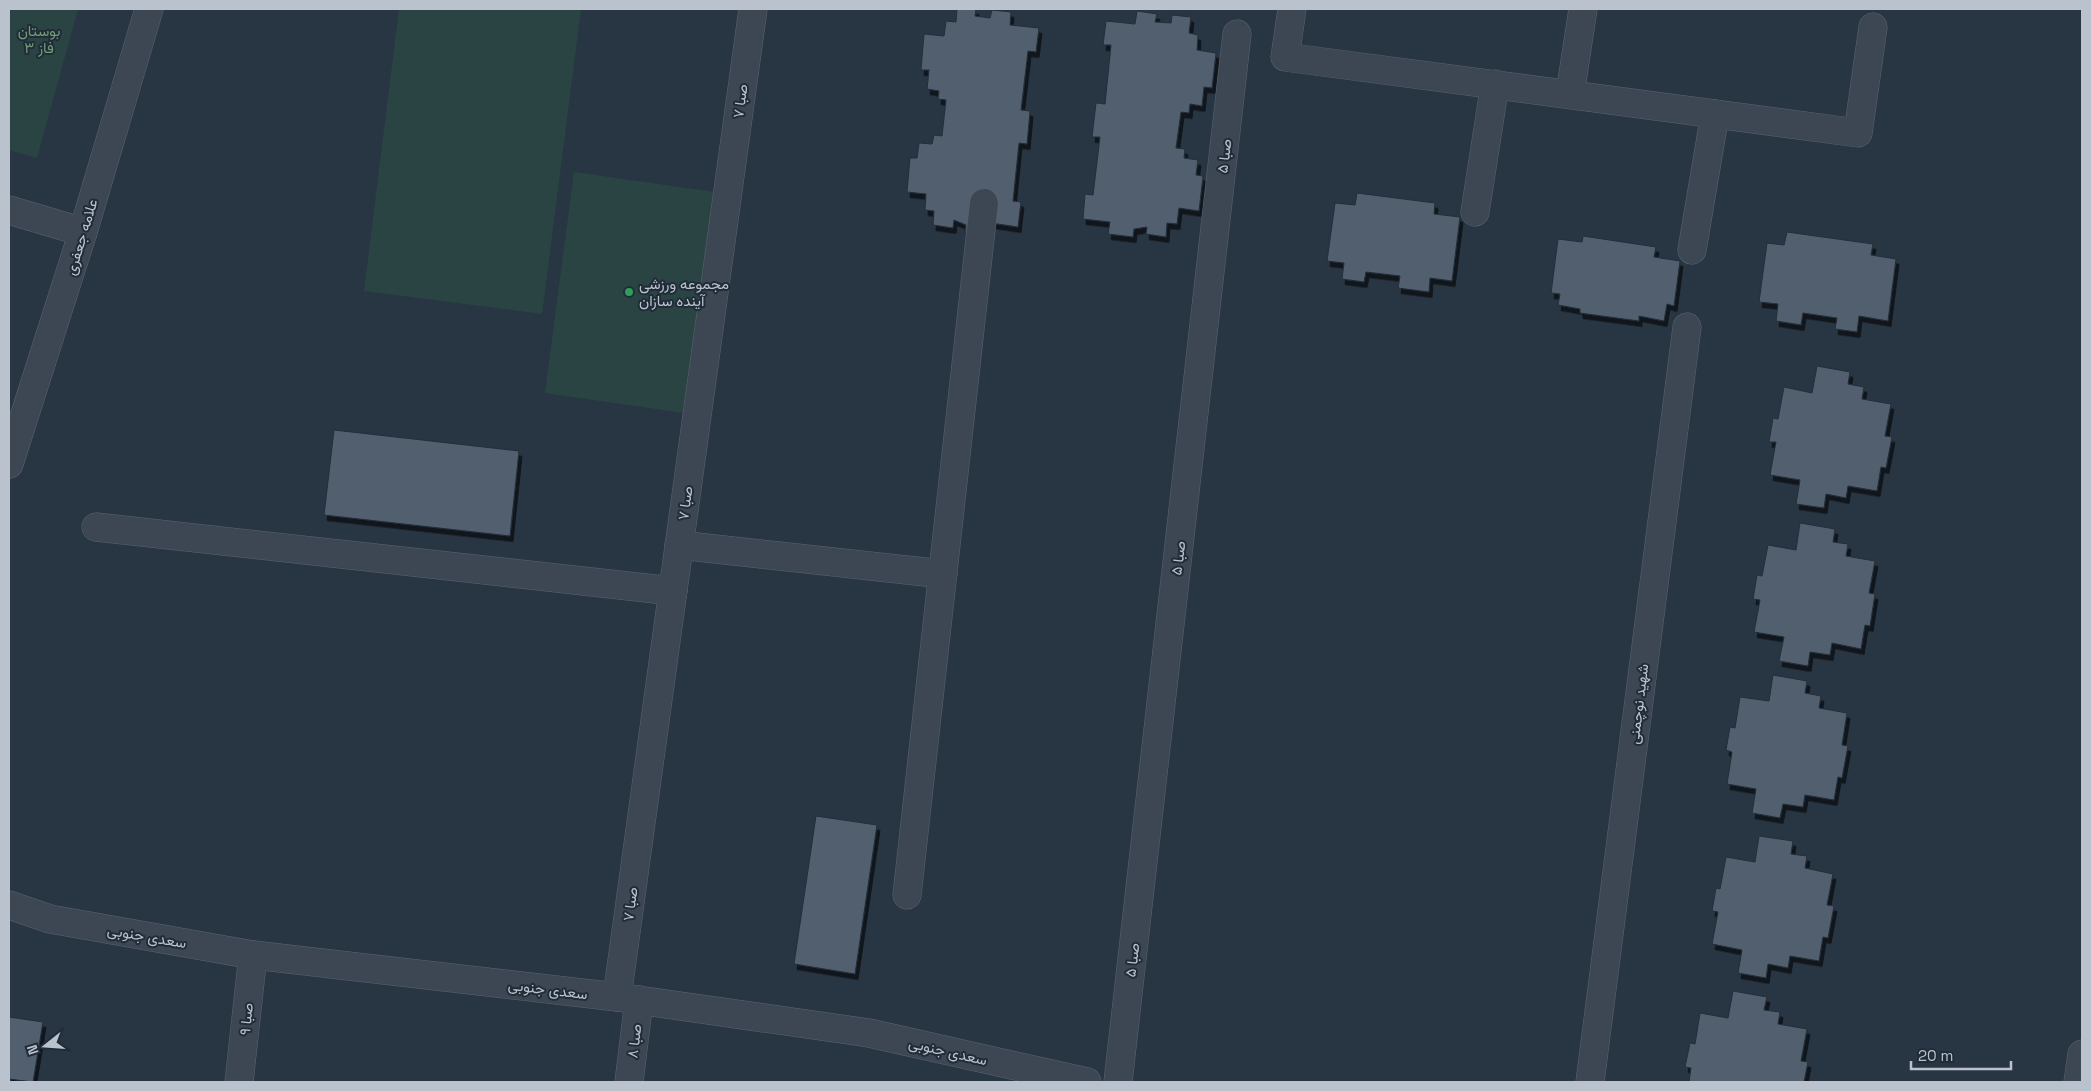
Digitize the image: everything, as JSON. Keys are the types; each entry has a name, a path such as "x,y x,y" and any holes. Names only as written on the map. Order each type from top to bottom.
{"street":[{"name":"علامه جعفری","path":"9,464 83,232 149,9"},
{"name":"صبا ۷","path":"628,998 673,591 753,9"},
{"path":"1292,9 1286,57 1858,133 1874,27"},
{"path":"1570,94 1583,9"},
{"name":"صبا ۵","path":"1118,1082 1237,34"},
{"path":"1475,212 1495,84"},
{"path":"1692,250 1715,114"},
{"path":"907,895 984,203"},
{"path":"9,210 83,232"},
{"name":"شهید نوچمنی","path":"1590,1082 1686,327"},
{"path":"96,527 673,591"},
{"path":"679,545 943,574"},
{"name":"سعدی جنوبی","path":"9,905 50,919 253,955 628,998 869,1033 1087,1082"},
{"name":"صبا ۹","path":"239,1082 253,955"},
{"name":"صبا ۸","path":"628,998 630,1082"},
{"path":"2078,1082 2082,1054"}],"green space":[{"name":"بوستان فاز ۳","path":"9,9 78,9 37,158 9,150"},
{"path":"399,9 581,9 542,314 364,291"},
{"name":"مجموعه ورزشی آینده سازان","path":"574,172 714,192 684,413 545,393"}],"building":[{"path":"957,9 976,9 975,16 990,18 992,10 1011,12 1010,25 1039,28 1036,52 1028,51 1021,110 1030,111 1027,144 1019,143 1013,201 1021,202 1018,227 991,223 990,236 965,233 966,225 954,220 953,228 933,225 934,211 925,210 926,194 907,192 910,158 917,158 919,143 932,144 934,135 942,136 946,100 938,99 939,91 927,89 929,70 921,70 924,34 944,36 946,21 956,22"},
{"path":"1137,11 1157,14 1155,22 1171,23 1172,15 1191,17 1189,33 1198,35 1197,50 1216,53 1212,88 1204,87 1202,106 1190,104 1189,113 1181,112 1176,148 1185,149 1184,158 1198,160 1196,175 1203,176 1199,211 1179,208 1177,224 1167,223 1166,237 1146,234 1147,227 1134,229 1133,237 1108,234 1110,222 1083,219 1085,194 1093,195 1100,137 1092,137 1096,103 1105,104 1111,45 1103,45 1106,21 1135,24"},
{"path":"1357,193 1435,203 1434,214 1460,217 1452,281 1430,278 1429,292 1398,288 1400,276 1366,272 1364,282 1342,279 1344,263 1327,261 1335,203 1355,205"},
{"path":"1787,232 1873,244 1871,255 1896,259 1888,321 1859,316 1857,332 1835,329 1837,318 1803,313 1801,325 1776,321 1778,304 1759,302 1767,243 1784,245"},
{"path":"1583,236 1656,247 1654,257 1680,261 1674,306 1667,304 1664,321 1639,316 1639,321 1580,313 1580,309 1558,305 1560,294 1551,293 1558,239 1582,242"},
{"path":"1817,366 1850,372 1848,384 1864,387 1862,399 1891,404 1885,436 1892,437 1886,468 1881,467 1877,491 1848,486 1846,498 1826,494 1824,508 1796,504 1800,480 1770,475 1776,442 1769,442 1773,418 1778,419 1784,387 1812,393"},
{"path":"334,430 519,451 510,536 324,515"},
{"path":"1800,523 1835,529 1833,542 1848,544 1846,556 1875,561 1869,593 1875,594 1870,626 1865,625 1861,649 1832,643 1830,655 1810,652 1808,666 1779,661 1784,637 1754,632 1760,600 1753,599 1757,575 1762,576 1768,545 1796,550"},
{"path":"1773,675 1807,681 1805,693 1821,696 1819,708 1847,713 1842,745 1848,746 1842,778 1838,777 1834,800 1805,795 1803,807 1783,804 1780,818 1752,813 1756,789 1727,784 1732,752 1726,750 1730,727 1735,728 1740,697 1769,701"},
{"path":"816,816 877,825 855,974 794,964"},
{"path":"1759,836 1793,841 1791,854 1807,856 1805,868 1833,874 1827,905 1834,906 1828,938 1823,937 1819,961 1790,956 1788,968 1768,964 1766,978 1738,973 1742,950 1712,944 1718,912 1712,911 1716,888 1720,889 1726,857 1755,862"},
{"path":"1733,991 1767,997 1764,1010 1780,1012 1778,1024 1807,1029 1801,1061 1808,1062 1804,1082 1689,1082 1691,1068 1685,1067 1690,1043 1695,1044 1700,1013 1728,1018"},
{"path":"9,1017 43,1022 33,1082 9,1079"}],"place":[{"name":"مجموعه ورزشی آینده سازان","path":"629,292"}]}
